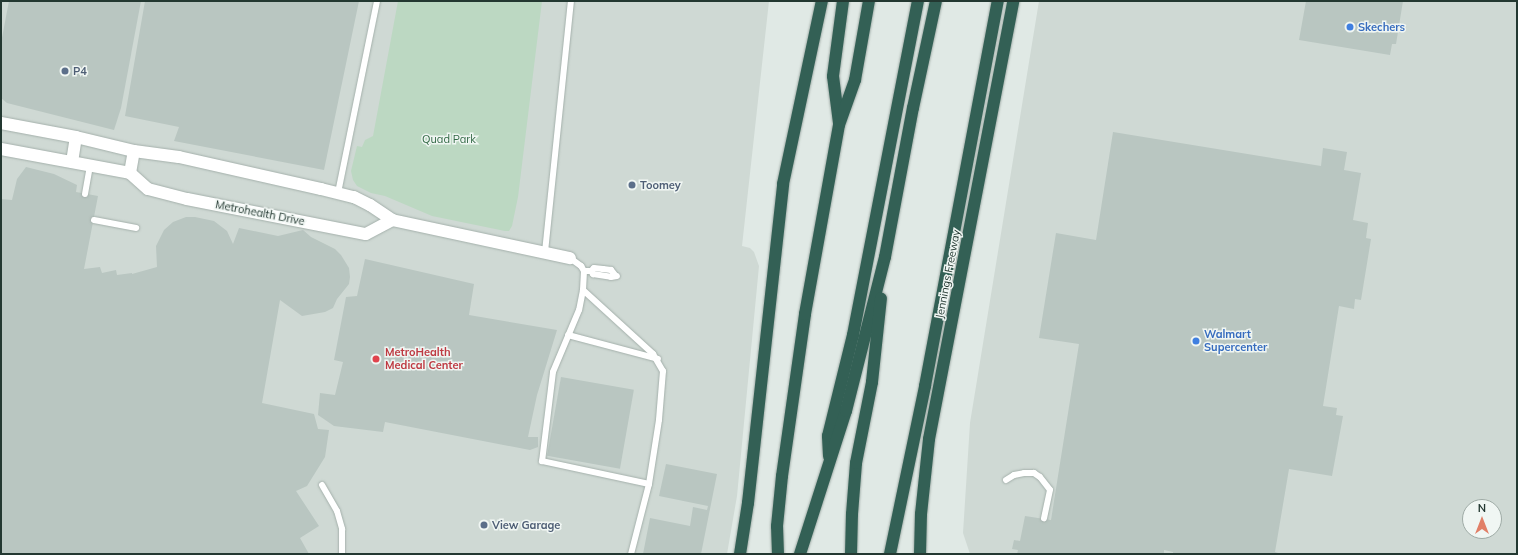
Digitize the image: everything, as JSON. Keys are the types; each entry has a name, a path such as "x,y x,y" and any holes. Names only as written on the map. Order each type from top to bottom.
{"highway":[{"path":"740,554 748,503 783,184 822,1"},
{"path":"839,125 833,76 843,1"},
{"path":"778,554 777,526 782,476 801,345 839,125 855,80 869,1"},
{"path":"830,464 828,436 853,334 918,1"},
{"path":"800,554 846,411 885,257 936,1"},
{"path":"890,554 925,386 998,1"},
{"path":"983,83 1007,1"},
{"name":"Jennings Freeway","path":"920,554 921,514 929,440 1013,1"},
{"path":"1000,73 1022,1"},
{"path":"851,554 856,463 872,382 885,257"}],"street":[{"path":"1,123 76,137 134,151 179,157 338,193 354,197 370,205 392,220 498,244 570,258"},
{"path":"72,162 76,137"},
{"name":"Metrohealth Drive","path":"1,149 130,173 148,188 187,199 366,234 392,220"},
{"path":"130,173 134,151"}],"lane":[{"path":"338,193 377,1"},
{"path":"545,252 571,1"},
{"path":"85,194 90,165"},
{"path":"94,220 136,228"},
{"path":"570,258 588,271"},
{"path":"616,275 611,270 594,268 588,271 579,310 553,372 542,461 649,484"},
{"path":"583,290 658,360 663,371 659,420 649,484 631,554"},
{"path":"568,335 658,360"},
{"path":"1006,480 1014,475 1024,473 1034,473 1040,477 1050,490 1044,518"},
{"path":"322,484 337,511 342,529 342,554"}],"shaded area":[{"name":"MetroHealth Medical Center","path":"1,1 769,1 742,246 750,248 754,252 759,266 737,496 727,554 1,554"},
{"path":"1039,1 1517,1 1517,554 970,554 963,533 970,423"}],"green space":[{"name":"Quad Park","path":"398,1 542,1 518,197 512,226 509,231 432,216 385,196 371,193 357,186 353,180 351,171 357,146 362,147 365,140 373,136"}],"building":[{"name":"P4","path":"9,1 141,1 121,108 114,130 7,103 1,98 1,43"},
{"path":"145,1 359,1 324,170 174,141 179,127 125,116"},
{"path":"1306,1 1403,1 1396,44 1392,44 1390,55 1299,40"},
{"name":"Walmart Supercenter","path":"1113,132 1321,166 1323,148 1347,152 1344,170 1361,173 1353,220 1368,223 1366,238 1371,239 1361,300 1355,299 1354,309 1339,306 1323,406 1337,408 1336,415 1343,416 1332,476 1289,469 1275,552 1281,554 1173,554 1173,552 1164,550 1164,554 1017,554 1018,550 1012,549 1014,540 1020,541 1025,516 1051,520 1079,344 1039,338 1056,233 1096,240"},
{"path":"26,167 54,174 77,185 76,192 98,196 84,269 100,267 102,273 116,270 117,275 132,274 157,267 156,246 164,230 173,222 186,217 195,217 214,221 227,231 233,244 239,228 278,236 303,230 311,237 335,249 341,255 349,268 349,284 337,299 333,308 325,312 302,316 280,300 262,403 314,414 318,429 329,430 325,457 307,486 296,491 319,526 300,538 309,554 1,554 1,199 12,200 17,179"},
{"path":"365,259 474,284 469,315 557,330 537,395 528,437 538,437 538,447 530,450 385,422 383,432 334,426 318,415 320,393 335,395 343,362 334,360 346,297 357,296"},
{"path":"561,377 634,390 620,469 547,456"},
{"path":"666,464 717,474 701,554 643,554 650,518 690,526 693,507 707,510 708,506 659,496"}],"place":[{"name":"Skechers","path":"1350,27"},
{"name":"P4","path":"65,71"},
{"name":"Toomey","path":"632,185"},
{"name":"Walmart Supercenter","path":"1196,341"},
{"name":"MetroHealth Medical Center","path":"376,359"},
{"name":"View Garage","path":"484,525"}]}
